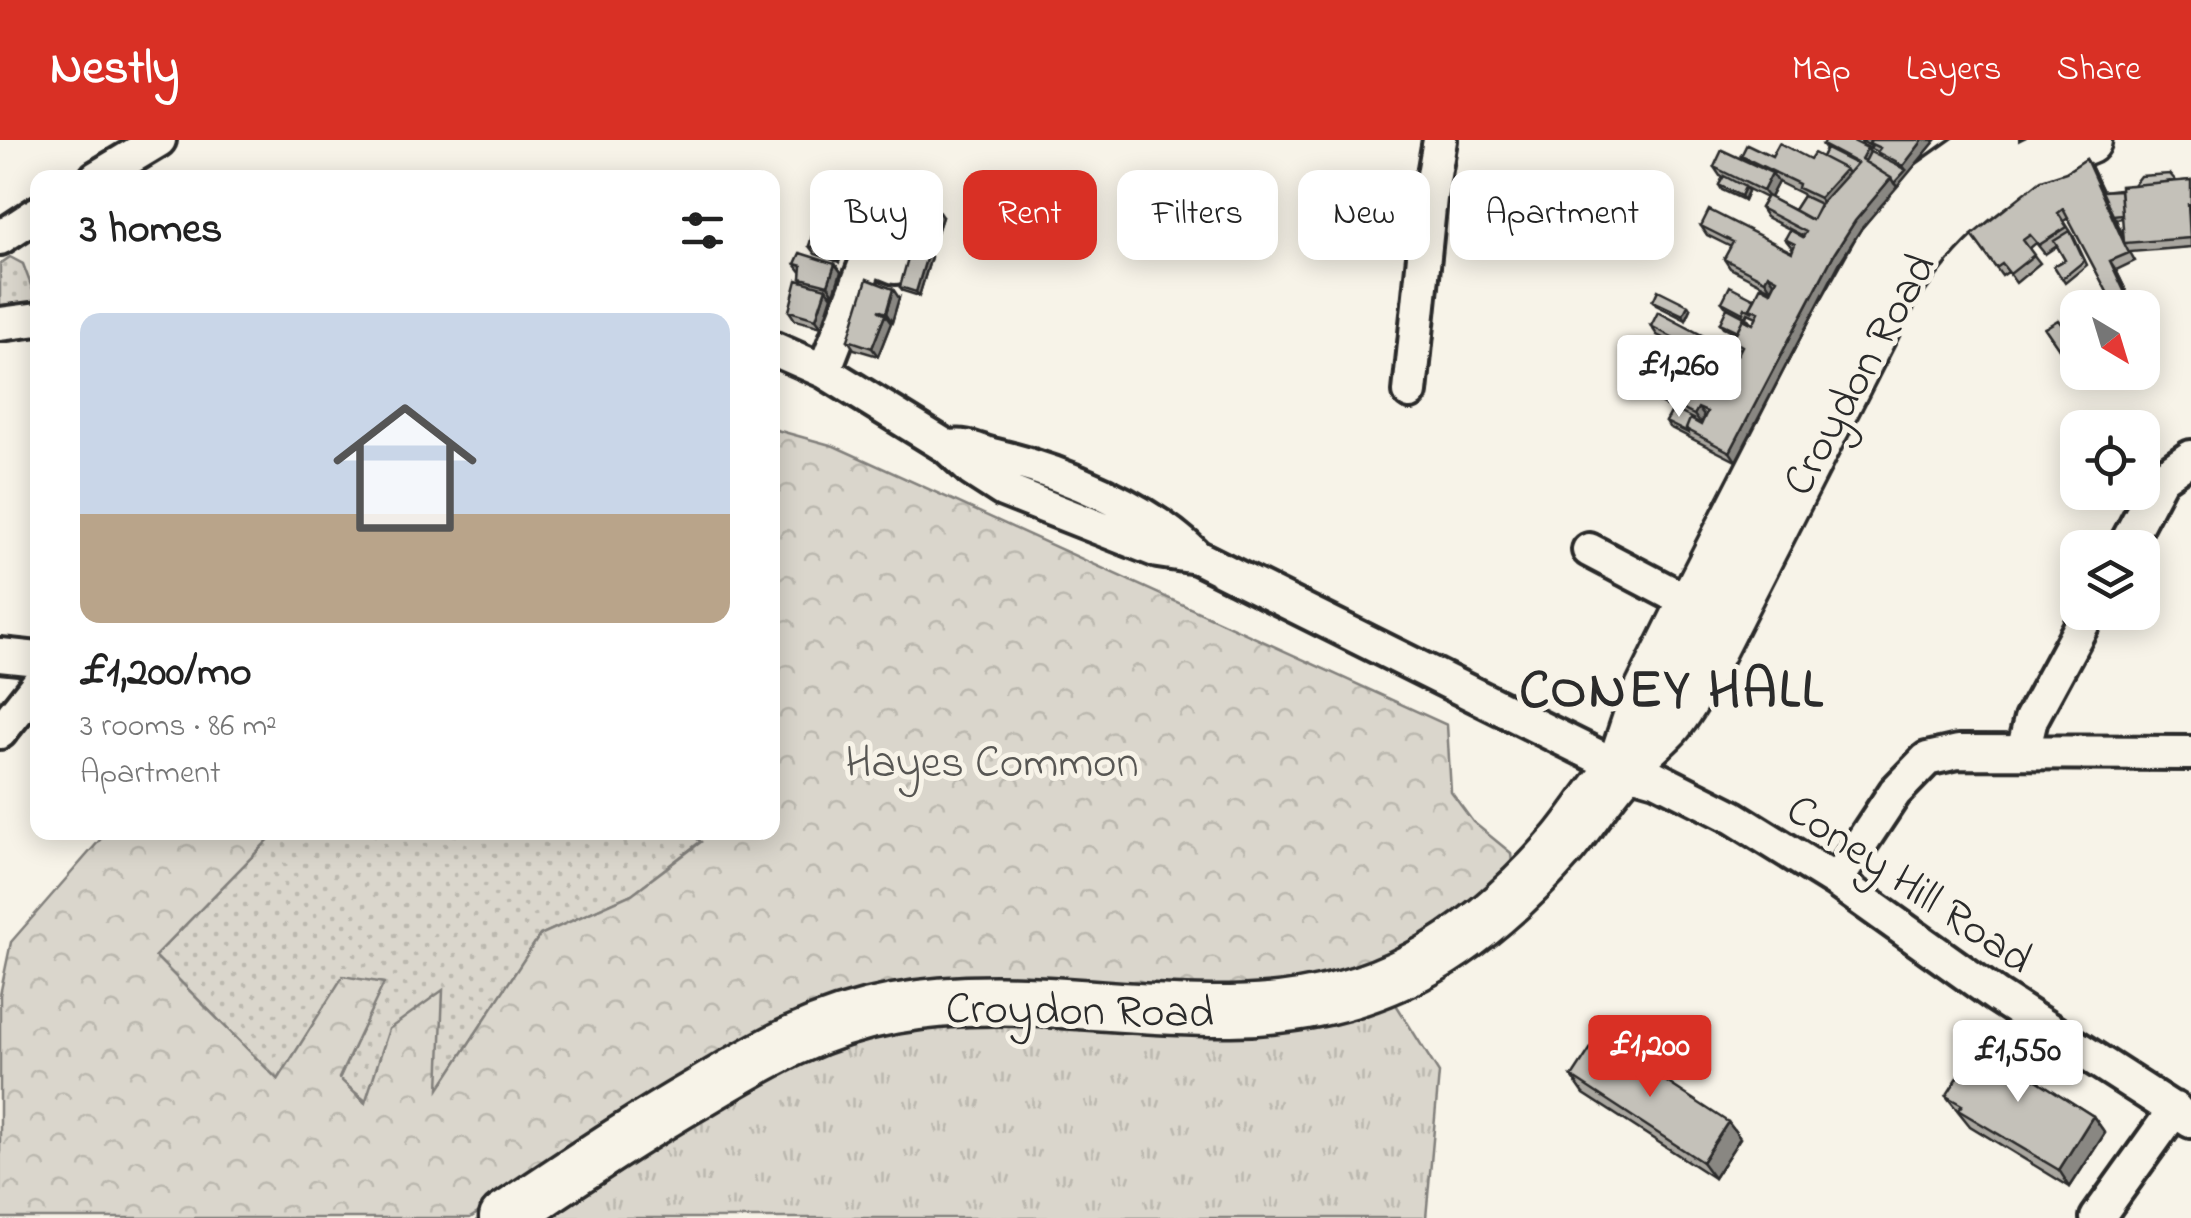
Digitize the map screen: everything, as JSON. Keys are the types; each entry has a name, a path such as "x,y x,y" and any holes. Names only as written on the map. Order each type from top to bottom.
{"highway":[{"name":"Croydon Road","path":"1709,613 1828,339 1884,239 1929,186 1994,140"},
{"name":"Croydon Road","path":"504,1218 665,1113 770,1051 810,1031 846,1020 891,1009 982,999 1204,1011 1258,1010 1336,998 1396,979 1463,938 1512,897 1584,819 1622,768 1641,708 1709,613 1916,258 1953,217 1995,182 2079,141"}],"street":[{"path":"109,170 159,140"},
{"path":"1410,392 1430,198 1440,140"},
{"path":"0,238 30,227"},
{"path":"824,371 866,263 875,259 896,268"},
{"path":"0,324 30,321"},
{"name":"Coney Hill Road","path":"780,352 824,371 947,447 972,470 1003,490 1158,552 1197,557 1622,768 1656,778 1733,818 1836,882 1997,996 2183,1115"},
{"path":"2134,530 2162,478 2191,457"},
{"path":"1589,550 1709,613"},
{"path":"2023,752 2032,719 2079,630"},
{"path":"0,656 30,658"},
{"path":"0,732 30,694"},
{"path":"1836,882 1895,792 1928,759 1958,752 2191,753"},
{"path":"2097,1218 2183,1115"}],"green space":[{"path":"10,257 23,264 30,282 30,312 0,314 0,264"},
{"name":"Hayes Common","path":"780,431 834,446 1447,725 1451,792 1473,822 1511,853 1513,875 1384,981 623,1118 470,1218 0,1218 0,995 11,942 100,840 268,840 155,956 278,1080 343,976 384,983 339,1078 365,1103 389,1029 443,990 439,1089 540,935 632,894 701,842 780,840"},
{"path":"268,840 701,841 632,894 540,935 438,1091 367,1102 339,1079 383,983 343,977 278,1080 155,956"},
{"path":"1392,998 1439,1073 1426,1218 525,1218 818,1040 977,1008"}],"building":[{"path":"1826,140 1851,140 1867,148 1861,159 1891,178 1834,254 1730,452 1686,429 1690,419 1701,425 1707,412 1698,408 1694,415 1638,387 1647,369 1639,365 1646,350 1720,387 1725,379 1715,374 1720,362 1651,326 1658,312 1738,354 1742,346 1732,340 1743,319 1753,324 1759,312 1750,308 1761,286 1771,291 1777,279 1768,274 1765,280 1724,259 1733,242 1701,226 1709,210 1792,252 1795,244 1785,239 1790,230 1803,237 1806,232 1760,208 1767,196 1812,220 1822,202 1857,163 1823,145"},
{"path":"1923,140 1903,166 1877,152 1880,148 1869,143"},
{"path":"1779,143 1810,159 1814,153 1845,169 1819,198 1741,156 1747,144 1772,156"},
{"path":"1826,149 1856,164 1848,173 1822,157"},
{"path":"1722,150 1772,173 1763,191 1714,167"},
{"path":"1870,152 1906,170 1894,183 1865,162"},
{"path":"2086,159 2129,253 2110,261 2124,290 2106,290 2063,209 2058,213 2067,227 2039,245 2030,235 2023,240 2034,255 2010,274 2002,264 1996,268 1972,235 2041,180 2066,172"},
{"path":"2170,174 2176,181 2133,185 2140,176"},
{"path":"1724,176 1745,187 1741,196 1719,185"},
{"path":"2191,180 2190,238 2124,243 2120,186"},
{"path":"2120,190 2122,214 2113,215 2102,191"},
{"path":"1803,196 1820,204 1812,220 1794,210"},
{"path":"2070,231 2084,261 2062,279 2054,266 2065,260 2054,241"},
{"path":"800,253 810,256 810,260 835,264 828,285 801,278 802,266 795,264"},
{"path":"907,260 926,260 916,292 900,287"},
{"path":"867,279 893,289 886,313 878,310 885,315 872,348 848,340"},
{"path":"797,280 826,288 816,319 789,311"},
{"path":"1730,286 1755,299 1750,308 1753,312 1745,308 1743,313 1722,302"},
{"path":"1658,290 1688,305 1683,315 1653,301"},
{"path":"1727,308 1748,319 1743,319 1737,331 1720,323"},
{"path":"2058,320 2060,322 2060,350 2045,328"},
{"path":"1673,409 1695,420 1690,419 1688,433 1666,422"},
{"path":"1598,1037 1728,1122 1702,1162 1572,1077"},
{"path":"1983,1038 2031,1068 2027,1074 2093,1116 2059,1170 1958,1110 1962,1105 1946,1096"}],"district":[{"name":"CONEY HALL","path":"1672,687"}]}
